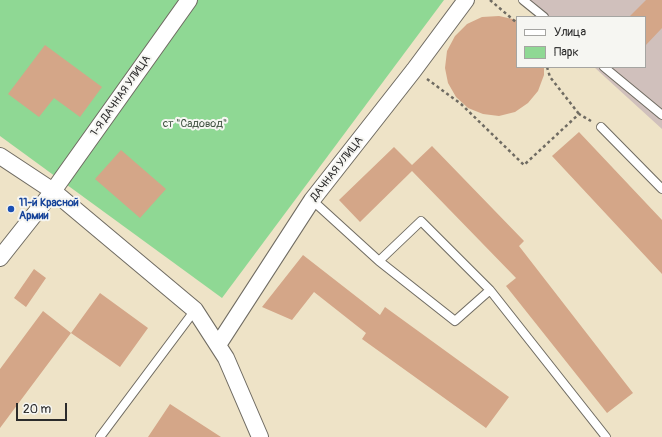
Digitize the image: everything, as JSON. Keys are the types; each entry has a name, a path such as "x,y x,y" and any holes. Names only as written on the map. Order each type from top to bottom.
{"street":[{"name":"1-Я ДАЧНАЯ УЛИЦА","path":"0,258 53,191 188,0"},
{"name":"ДАЧНАЯ УЛИЦА","path":"218,345 312,200 414,70 466,0"},
{"path":"0,156 53,191 195,310 226,358 260,437"}],"lane":[{"path":"523,0 543,16"},
{"path":"605,68 662,116"},
{"path":"602,127 662,189"},
{"path":"312,200 379,261 455,321 490,290"},
{"path":"379,261 421,221 490,290 606,437"},
{"path":"100,437 195,310"}],"path":[{"path":"490,0 516,22"},
{"path":"547,68 550,77 579,114 602,127"},
{"path":"414,70 461,104 524,165 579,114"}],"shaded area":[{"path":"521,0 662,0 662,129 595,68 646,68 646,16 539,16"}],"green space":[{"name":"ст \"Садовод\"","path":"0,0 444,0 222,298 0,136"}],"building":[{"path":"646,0 662,0 662,28 646,45 646,16 630,16"},
{"path":"499,16 516,20 516,68 544,68 544,75 538,91 528,103 515,112 499,116 483,114 468,108 456,97 448,83 445,68 447,51 455,36 467,24 482,17"},
{"path":"45,45 102,87 80,117 54,98 39,117 8,94"},
{"path":"579,132 662,220 662,274 552,156"},
{"path":"432,146 524,241 519,246 633,393 607,413 506,286 516,278 412,171 360,222 339,200 394,147 412,165"},
{"path":"121,150 166,189 140,218 95,179"},
{"path":"303,255 380,315 385,307 509,397 486,428 362,339 366,333 314,292 292,320 262,307"},
{"path":"34,269 46,278 26,307 14,298"},
{"path":"100,293 148,328 120,367 71,333"},
{"path":"43,311 71,333 0,428 0,369"},
{"path":"170,404 221,437 148,437"}],"place":[{"name":"11-й Красной Армии","path":"11,209"}]}
